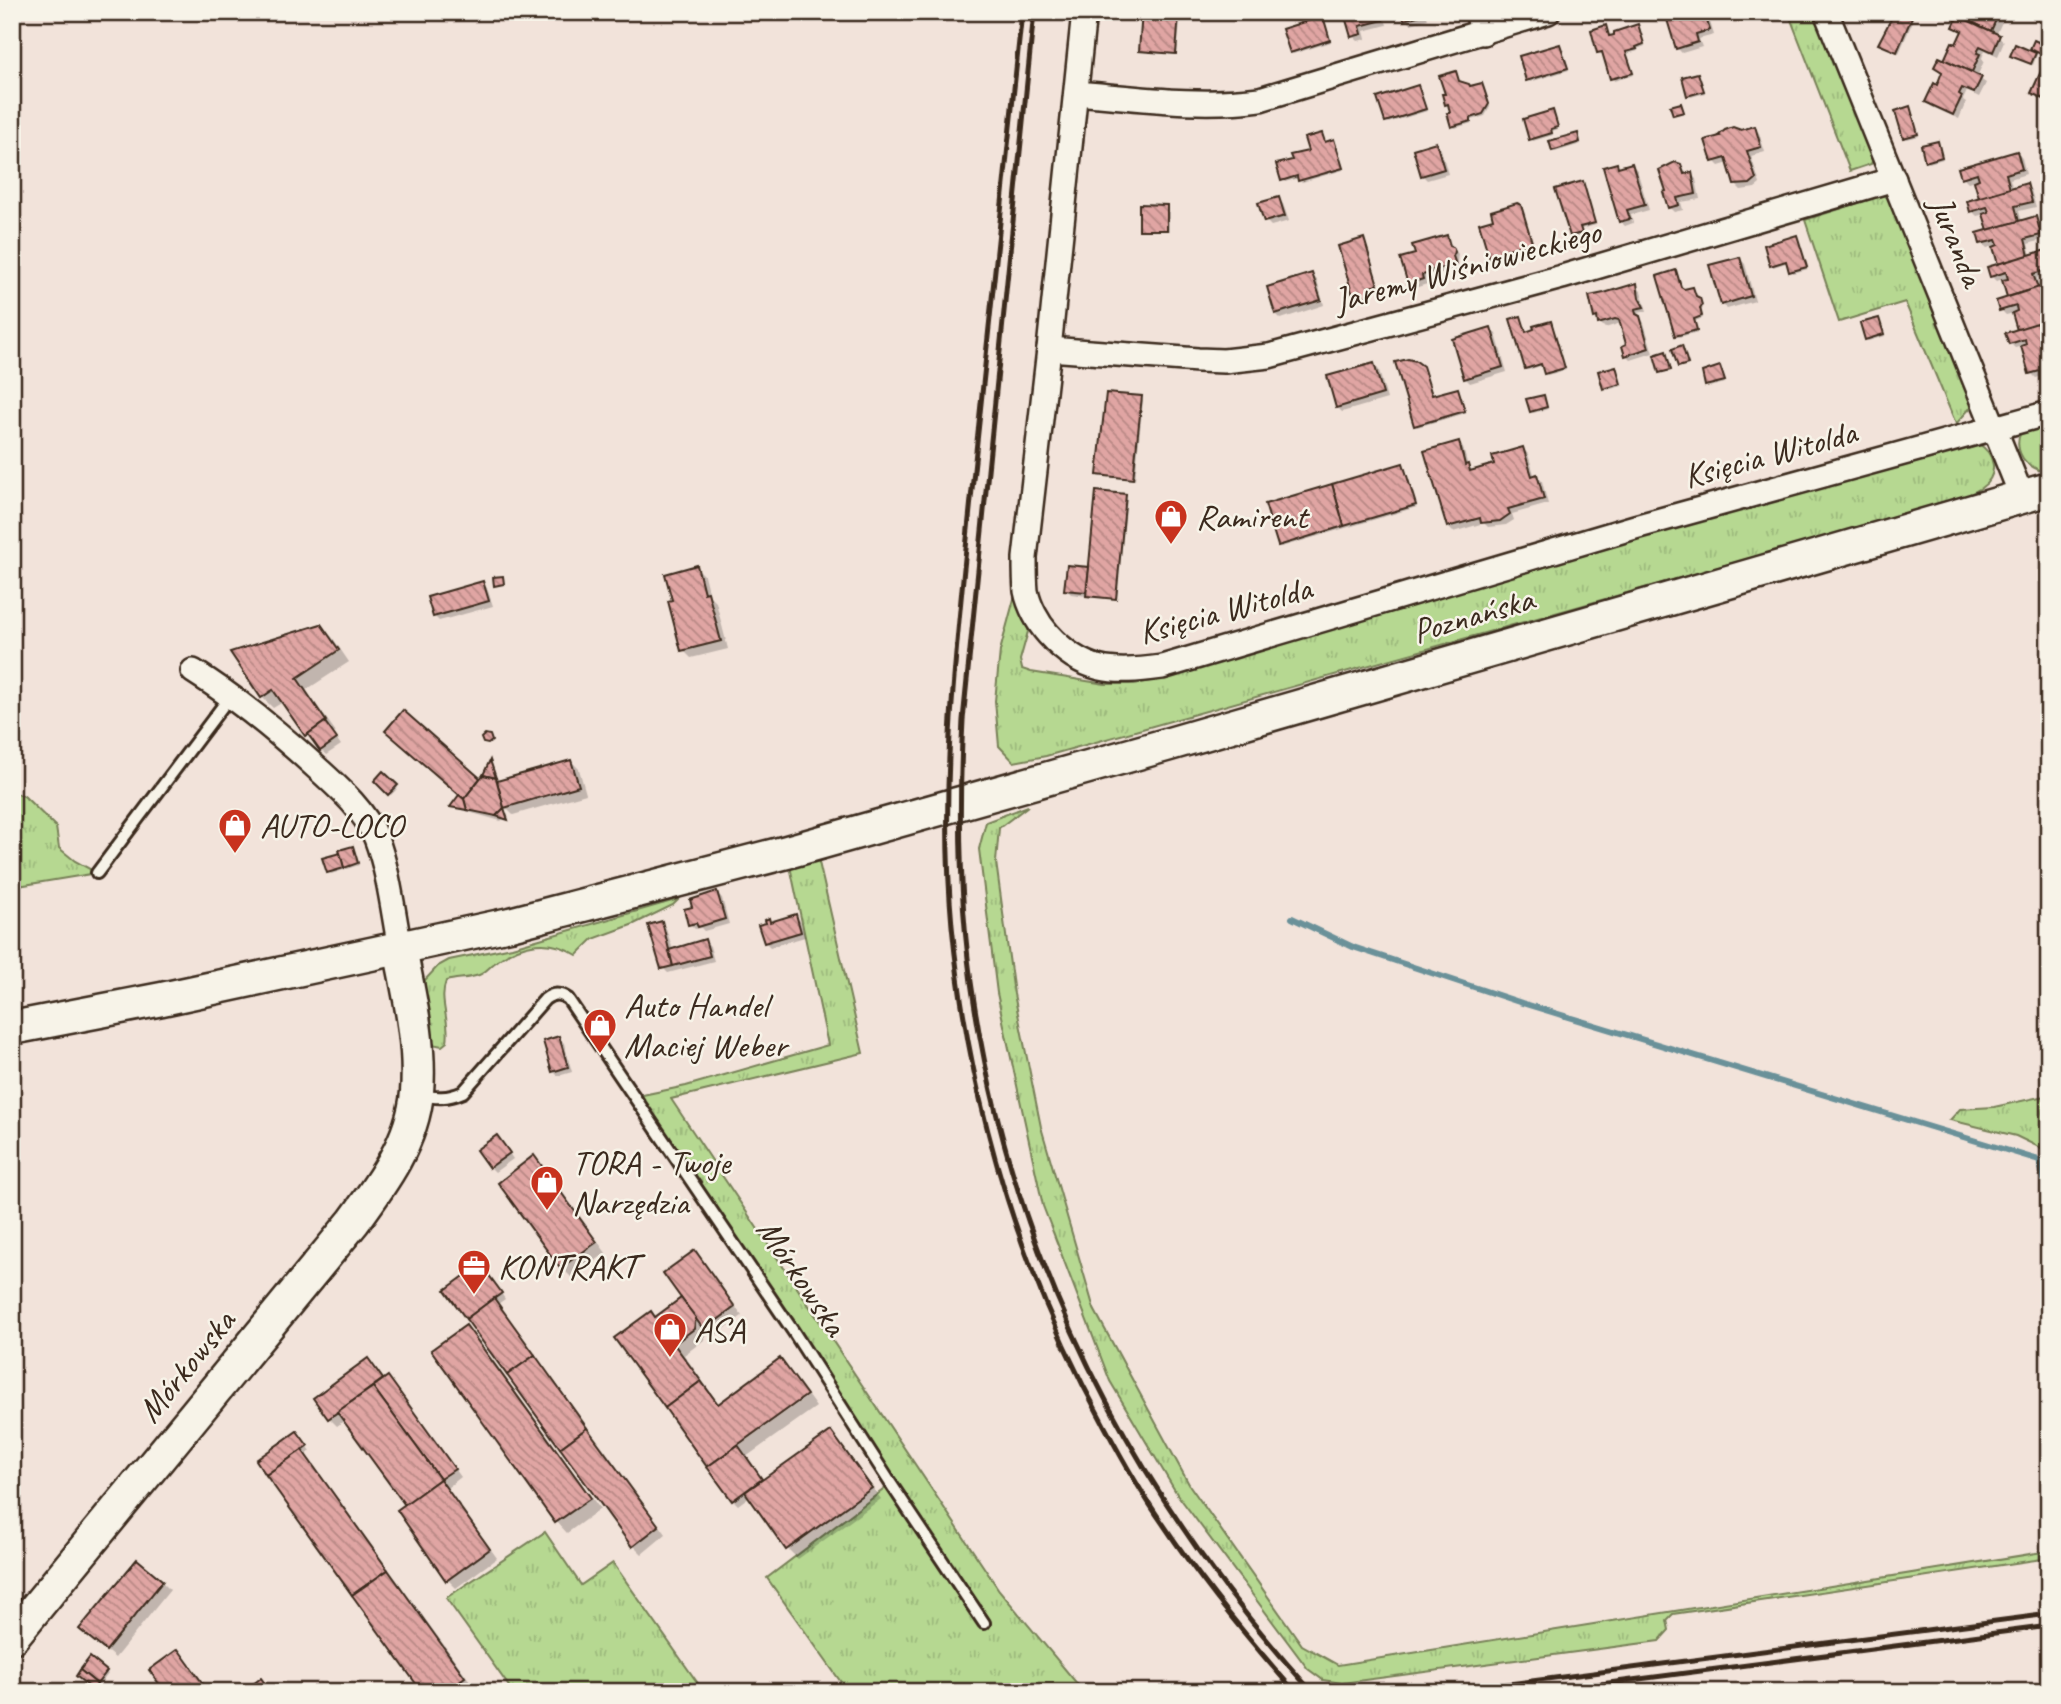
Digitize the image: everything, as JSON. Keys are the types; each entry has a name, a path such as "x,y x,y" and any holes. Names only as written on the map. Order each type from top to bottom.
{"main road":[{"name":"Poznańska","path":"12,1028 162,999 609,899 919,816 2036,493"},
{"name":"Mórkowska","path":"12,1637 354,1221 383,1182 401,1148 417,1094 415,1028 400,947"}],"street":[{"name":"Księcia Witolda","path":"1084,12 1025,558 1026,592 1040,624 1063,650 1093,667 1128,672 1163,667 1634,527 2049,413"},
{"path":"1076,93 1190,103 1260,99 1480,22 1548,12"},
{"name":"Juranda","path":"1826,12 1995,429 2036,493"},
{"name":"Jaremy Wiśniowieckiego","path":"1049,349 1224,361 1269,356 1562,277 1894,178"},
{"path":"192,671 231,695 295,747 357,808 375,837 400,947"}],"lane":[{"path":"97,873 231,695"},
{"name":"Mórkowska","path":"417,1094 449,1098 463,1092 545,999 551,995 568,999 793,1331 984,1623"}],"green space":[{"path":"1788,12 1826,12 1880,142 1871,164 1850,171"},
{"path":"1883,195 1906,208 1975,378 1972,406 1956,424 1905,302 1839,322 1805,220"},
{"path":"2049,421 2049,469 2041,471 2029,465 2023,458 2019,439 2027,427"},
{"path":"1977,443 1988,452 1993,471 1987,483 1961,499 1046,756 1014,762 999,746 995,701 1000,651 1025,558 1037,619 1029,628 1020,660 1022,669 1105,684 1134,684 1162,679 1630,538"},
{"path":"12,792 24,796 56,827 59,848 97,873 12,887"},
{"path":"1028,806 999,828 996,862 1014,994 1041,1127 1094,1309 1190,1486 1302,1645 1338,1665 2049,1551 2049,1558 1673,1614 1667,1620 1669,1630 1659,1641 1342,1683 1323,1680 1308,1669 1177,1494 1110,1381 1043,1206 997,993 979,849 986,822"},
{"path":"815,845 863,1053 671,1099 999,1590 1084,1692 848,1692 767,1578 891,1484 633,1097 686,1086 828,1045 787,852"},
{"path":"679,899 673,905 634,924 593,939 577,955 567,949 546,944 525,946 506,955 479,975 446,981 443,996 447,1042 442,1046 432,1044 423,994 425,980 438,966 449,960 512,947"},
{"path":"2049,1095 2049,1156 2047,1151 2016,1136 1950,1120 1960,1109 1994,1107"},
{"path":"545,1532 581,1585 613,1563 704,1692 513,1692 446,1598"}],"building":[{"path":"1142,12 1179,12 1176,54 1139,51"},
{"path":"1380,12 1383,20 1360,26 1362,34 1351,37 1344,13"},
{"path":"1402,12 1423,12 1424,14 1404,20"},
{"path":"1704,12 1710,30 1696,34 1698,42 1676,49 1665,13"},
{"path":"1894,12 1912,17 1897,52 1878,44"},
{"path":"1966,12 1999,13 1991,31 1963,18"},
{"path":"2031,12 2049,12 2049,23 2030,16"},
{"path":"1323,16 1330,40 1290,53 1282,29"},
{"path":"1958,16 2000,35 1993,52 1980,46 1977,53 1980,54 1972,72 1944,60 1952,42 1956,44 1962,31 1953,27"},
{"path":"1638,24 1644,44 1626,52 1633,73 1610,79 1602,52 1597,53 1591,30 1606,25 1609,36"},
{"path":"2034,40 2045,45 2041,54 2030,49"},
{"path":"1560,44 1568,68 1526,81 1519,56"},
{"path":"2015,44 2036,53 2031,64 2010,56"},
{"path":"1939,57 1982,77 1974,93 1962,88 1959,94 1962,96 1953,115 1925,102 1942,72 1934,67"},
{"path":"2042,69 2049,71 2048,101 2031,93"},
{"path":"1456,71 1459,81 1470,86 1482,83 1489,104 1483,114 1451,127 1447,113 1450,113 1448,104 1445,105 1442,94 1445,94 1439,76"},
{"path":"1698,73 1704,91 1687,96 1682,77"},
{"path":"1418,85 1426,109 1385,122 1377,98"},
{"path":"1681,103 1684,112 1673,115 1670,106"},
{"path":"1910,106 1918,134 1903,138 1895,111"},
{"path":"1553,110 1558,127 1551,129 1552,133 1529,140 1523,119"},
{"path":"1755,126 1761,147 1747,151 1756,179 1750,184 1734,185 1726,158 1712,162 1705,140 1720,136 1733,127 1741,130"},
{"path":"1322,133 1325,142 1334,139 1343,168 1298,181 1297,176 1281,181 1276,164 1292,160 1290,155 1308,151 1304,138"},
{"path":"1578,133 1580,142 1552,151 1549,141"},
{"path":"1938,141 1942,157 1925,162 1921,145"},
{"path":"1436,142 1444,169 1421,176 1413,149"},
{"path":"2017,151 2022,169 2006,174 2010,189 1979,198 1974,181 1979,179 1977,173 1961,178 1958,168"},
{"path":"1675,162 1681,164 1684,174 1692,172 1696,194 1677,198 1679,205 1668,208 1659,170"},
{"path":"1617,163 1618,167 1632,163 1645,205 1627,210 1630,219 1619,222 1603,167"},
{"path":"1583,181 1595,223 1580,227 1582,233 1570,236 1555,189"},
{"path":"2027,183 2032,202 2015,206 2019,222 1988,230 1983,214 1989,212 1987,207 1970,212 1967,201"},
{"path":"1279,197 1285,216 1264,222 1258,203"},
{"path":"1517,203 1521,205 1532,242 1502,251 1503,256 1490,260 1479,223 1493,219 1491,211"},
{"path":"1139,204 1167,205 1167,230 1139,230"},
{"path":"2036,216 2041,235 2025,239 2029,256 1998,264 1993,247 1998,245 1996,240 1980,244 1977,233"},
{"path":"1447,235 1455,252 1453,256 1456,265 1432,270 1431,273 1422,275 1423,279 1408,284 1400,258 1415,254 1412,245"},
{"path":"1797,235 1807,267 1789,272 1786,261 1770,266 1764,245"},
{"path":"1364,238 1378,285 1369,287 1371,295 1354,299 1338,246"},
{"path":"2046,250 2049,269 2033,274 2038,288 2007,297 2002,280 2008,279 2006,272 1990,277 1987,267"},
{"path":"1740,257 1751,296 1721,305 1709,265"},
{"path":"1676,270 1681,287 1693,287 1696,296 1700,298 1702,316 1694,319 1697,330 1675,336 1657,276"},
{"path":"1312,273 1321,300 1275,314 1267,287"},
{"path":"1637,283 1639,298 1644,307 1635,309 1640,316 1649,348 1625,356 1622,346 1626,344 1619,320 1598,324 1589,296"},
{"path":"2049,284 2049,305 2043,306 2047,321 2017,330 2012,313 2017,311 2016,306 1999,311 1996,301"},
{"path":"1521,316 1526,332 1534,329 1533,326 1551,321 1565,368 1544,374 1541,364 1525,369 1510,319"},
{"path":"1879,318 1884,334 1865,340 1860,323"},
{"path":"2047,320 2049,358 2044,359 2047,369 2029,374 2021,346 2026,344 2025,339 2009,344 2005,333"},
{"path":"1491,327 1503,367 1464,379 1452,339"},
{"path":"1682,345 1688,364 1678,367 1672,349"},
{"path":"1666,351 1671,370 1659,373 1654,355"},
{"path":"1408,359 1423,366 1432,395 1458,388 1465,411 1414,426 1395,362"},
{"path":"1374,363 1383,394 1336,408 1327,376"},
{"path":"1616,366 1621,384 1603,389 1598,371"},
{"path":"1720,366 1725,381 1705,386 1702,372"},
{"path":"1106,393 1142,396 1133,479 1097,475"},
{"path":"1544,395 1547,407 1530,412 1526,399"},
{"path":"1459,441 1465,465 1468,464 1470,471 1494,464 1492,456 1523,447 1532,476 1537,474 1544,499 1508,509 1510,514 1500,521 1481,523 1480,518 1447,527 1424,451"},
{"path":"1403,463 1416,505 1344,526 1332,484"},
{"path":"1332,484 1344,526 1278,546 1265,504"},
{"path":"1096,491 1126,494 1116,599 1086,596"},
{"path":"697,565 704,593 708,592 721,641 681,651 668,601 672,600 665,574"},
{"path":"1067,565 1089,567 1086,592 1064,590"},
{"path":"503,576 504,584 494,586 493,577"},
{"path":"483,581 489,601 433,617 427,597"},
{"path":"321,624 339,650 297,678 326,721 305,736 273,690 261,698 230,652"},
{"path":"403,710 480,778 464,799 385,731"},
{"path":"325,722 337,739 320,751 308,734"},
{"path":"485,734 490,735 492,741 488,744 483,743 481,738"},
{"path":"490,760 496,778 483,775"},
{"path":"571,760 579,786 504,808 497,781"},
{"path":"383,771 398,785 388,795 374,781"},
{"path":"483,775 496,778 504,808 496,816 467,810 464,799"},
{"path":"459,795 464,799 467,810 450,807"},
{"path":"504,808 508,820 496,816"},
{"path":"353,846 358,863 344,868 339,850"},
{"path":"340,853 344,868 327,873 322,858"},
{"path":"717,891 725,919 698,927 696,923 688,925 684,909 692,907 690,900"},
{"path":"796,914 801,932 764,943 758,925 766,923 765,920 769,918 770,922"},
{"path":"662,921 673,966 661,969 648,925"},
{"path":"705,939 710,956 673,966 669,950"},
{"path":"559,1036 568,1067 552,1072 543,1041"},
{"path":"497,1135 510,1153 489,1168 476,1150"},
{"name":"TORA - Twoje Narzędzia","path":"534,1155 597,1242 560,1268 498,1183"},
{"path":"695,1250 735,1307 704,1330 663,1273"},
{"path":"471,1271 488,1274 502,1293 466,1319 445,1290"},
{"path":"494,1298 535,1355 507,1375 466,1319"},
{"path":"681,1298 696,1318 694,1329 674,1344 701,1381 665,1408 614,1338 651,1311 655,1317"},
{"path":"466,1325 591,1498 555,1523 431,1350"},
{"path":"535,1355 587,1428 560,1448 507,1375"},
{"path":"368,1358 383,1379 328,1419 313,1398"},
{"path":"780,1358 807,1395 707,1467 665,1408 701,1381 718,1404"},
{"path":"388,1376 455,1469 440,1479 373,1387"},
{"path":"373,1387 440,1479 405,1505 337,1412"},
{"path":"587,1428 659,1526 632,1547 560,1448"},
{"path":"297,1431 308,1446 266,1475 256,1460"},
{"path":"831,1431 872,1488 786,1550 745,1492"},
{"path":"738,1445 762,1479 732,1501 707,1467"},
{"path":"302,1450 388,1570 352,1595 266,1475"},
{"path":"440,1479 490,1549 446,1581 397,1510"},
{"path":"137,1559 163,1581 106,1651 79,1629"},
{"path":"388,1570 465,1677 444,1692 422,1692 352,1595"},
{"path":"178,1649 209,1692 165,1692 149,1670"},
{"path":"90,1657 107,1671 97,1684 80,1670"},
{"path":"80,1670 97,1684 93,1690 76,1676"},
{"path":"261,1678 271,1692 243,1692"}],"waterway":[{"path":"1292,918 1353,947 1522,1003 2039,1160 2049,1198"}],"railway":[{"path":"1022,12 951,712 949,872 960,991 971,1056 1002,1183 1023,1245 1074,1366 1139,1488 1155,1512 1226,1611 1295,1692"},
{"path":"1034,12 963,720 961,861 965,932 974,1002 993,1099 1019,1193 1052,1284 1092,1372 1138,1457 1190,1538 1248,1617 1312,1692"},
{"path":"1447,1692 2049,1614"},
{"path":"1539,1692 2049,1626"}],"place":[{"name":"Ramirent","path":"1171,546"},
{"name":"AUTO-LOCO","path":"235,855"},
{"name":"Auto Handel Maciej Weber","path":"600,1055"},
{"name":"TORA - Twoje Narzędzia","path":"547,1212"},
{"name":"KONTRAKT","path":"474,1296"},
{"name":"ASA","path":"670,1359"}]}
